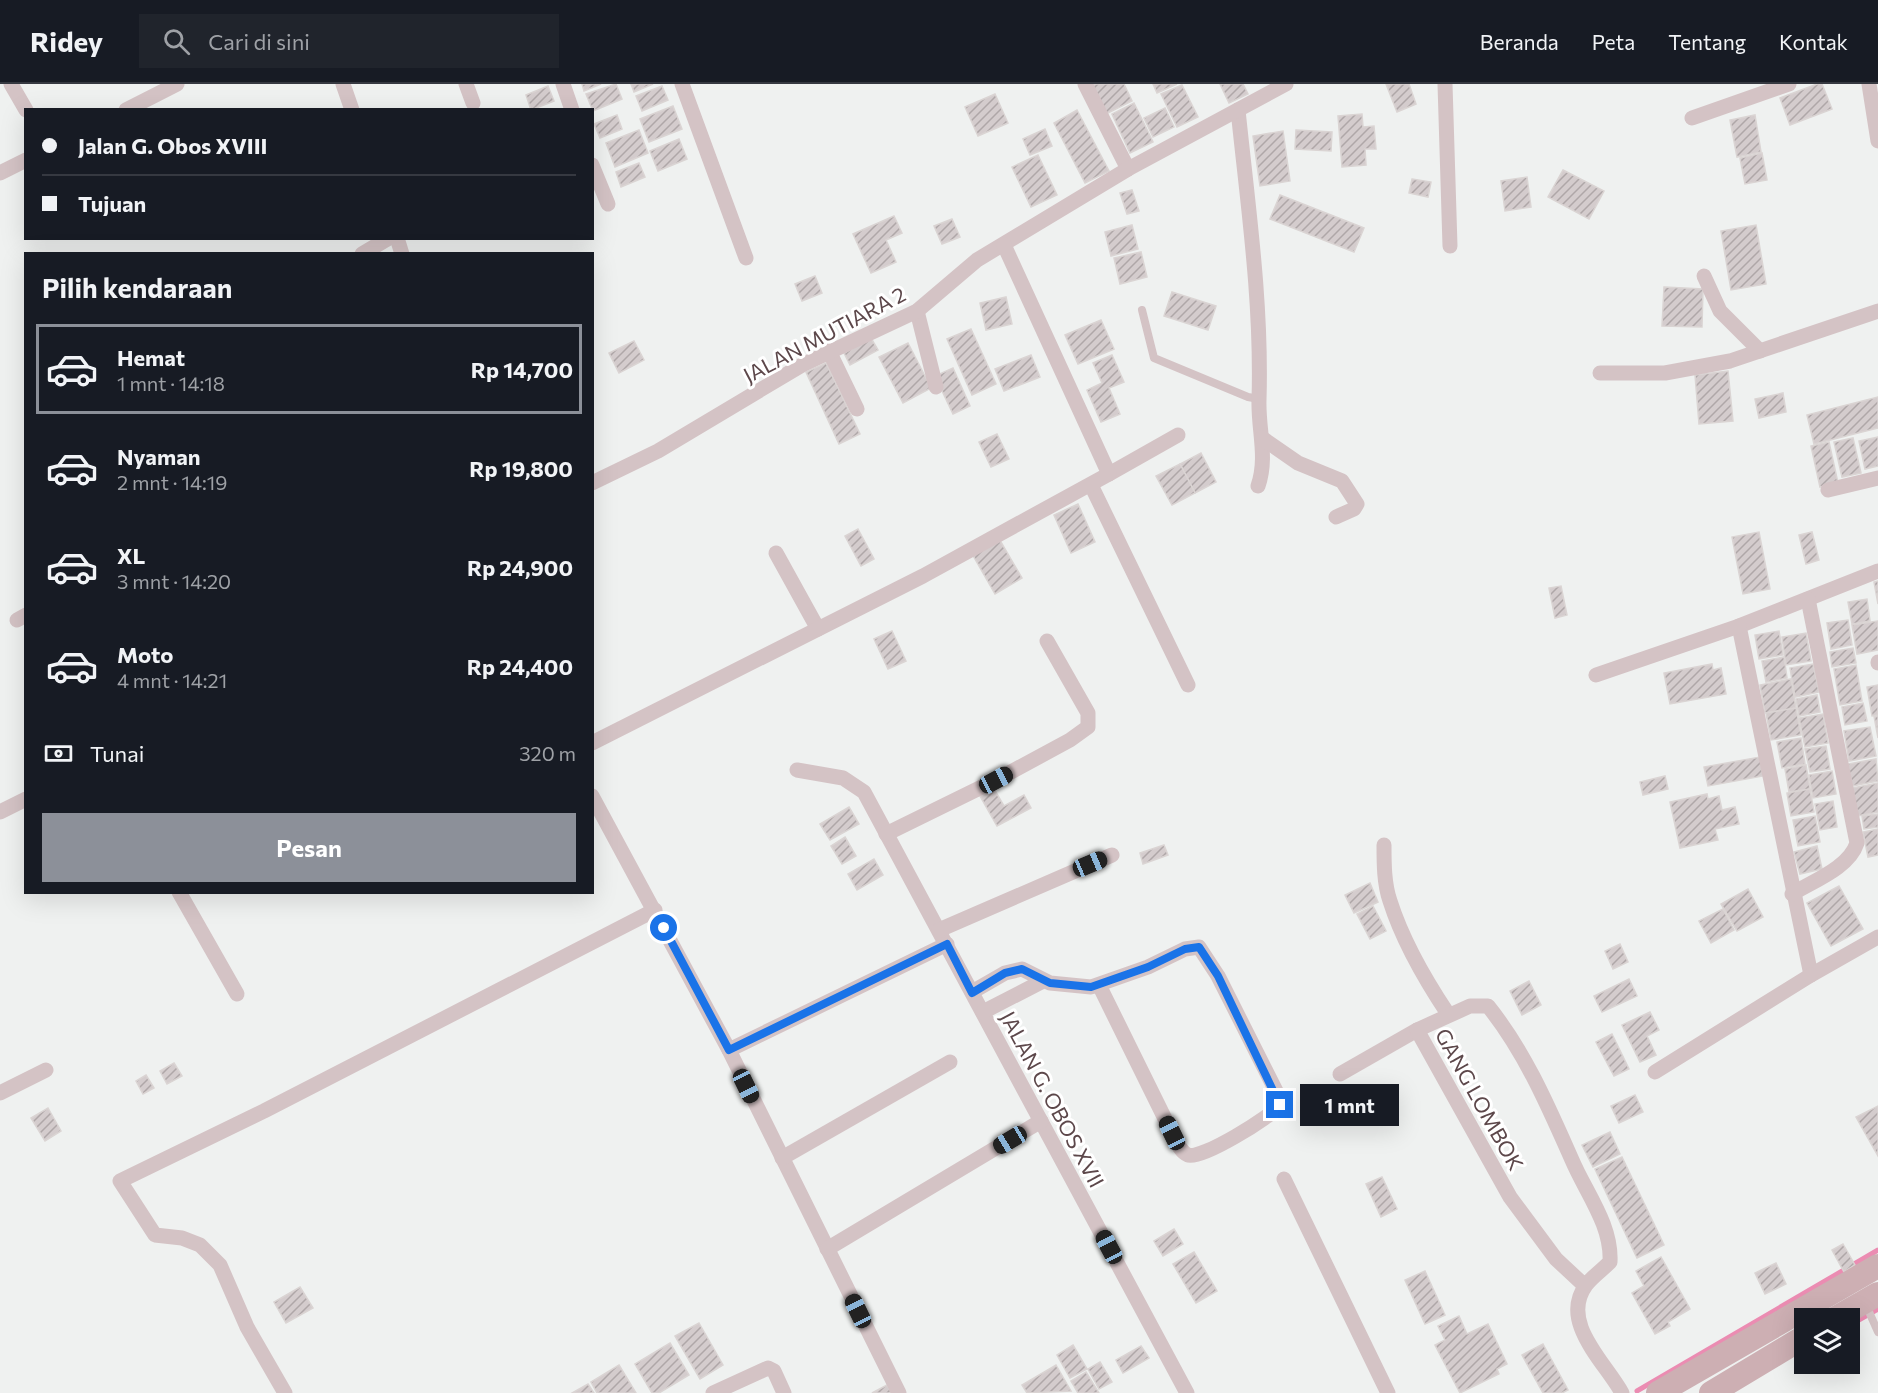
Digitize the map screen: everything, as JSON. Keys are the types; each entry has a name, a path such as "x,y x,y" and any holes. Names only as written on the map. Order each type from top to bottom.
{"main road":[{"path":"1658,1393 1878,1266"},
{"path":"1853,1308 1871,1297"},
{"path":"1711,1393 1794,1343"}],"street":[{"path":"11,84 25,108"},
{"path":"130,108 177,84"},
{"path":"343,84 351,108"},
{"path":"466,84 473,103"},
{"path":"563,84 571,108"},
{"path":"682,84 746,258"},
{"path":"1085,84 1128,169"},
{"name":"JALAN MUTIARA 2","path":"594,482 658,451 829,351 917,311 977,260 1128,169 1286,84"},
{"path":"1445,84 1450,246"},
{"path":"1692,118 1789,84"},
{"path":"1869,84 1878,141"},
{"path":"1238,110 1256,272 1263,465 1258,486"},
{"path":"0,173 24,161"},
{"path":"594,170 608,204"},
{"path":"365,252 386,240"},
{"path":"1004,245 1109,474"},
{"path":"1704,276 1720,311 1760,351"},
{"path":"917,311 936,387"},
{"path":"1600,373 1665,373 1730,361 1878,311"},
{"path":"829,351 856,409"},
{"path":"594,741 818,629 1091,485 1178,435"},
{"path":"1262,438 1298,463 1342,481 1357,504 1354,509 1336,517"},
{"path":"1828,490 1878,478"},
{"path":"1091,485 1188,685"},
{"path":"776,553 818,629"},
{"path":"1596,675 1739,626 1878,571"},
{"path":"1792,894 1846,861 1854,853 1857,843 1808,599"},
{"path":"1739,626 1792,894 1811,975"},
{"path":"886,834 1070,741 1088,727 1088,713 1047,641"},
{"name":"JALAN G. OBOS XVII","path":"797,770 843,778 864,792 1187,1393"},
{"path":"0,812 24,800"},
{"path":"594,800 729,1050 899,1393"},
{"path":"1384,845 1384,869 1389,901 1428,984 1448,1014"},
{"path":"939,930 1112,855"},
{"path":"180,894 237,994"},
{"path":"285,1393 247,1327 219,1265 200,1245 182,1238 156,1235 120,1180 264,1111 655,910"},
{"path":"1655,1072 1811,975 1878,937"},
{"path":"729,1050 947,944"},
{"path":"972,993 1014,970 1029,971 1043,981 1063,986 1091,987 1148,967 1185,949 1199,947 1218,976 1280,1105 1269,1115 1213,1149 1195,1157 1188,1155 1182,1150 1172,1133 1099,985"},
{"path":"983,1012 1043,981"},
{"name":"GANG LOMBOK","path":"1470,1006 1488,1006 1506,1028 1551,1109 1572,1161 1606,1230 1611,1246 1610,1262 1585,1286 1556,1259 1510,1197 1417,1030 1448,1014 1470,1006"},
{"path":"1340,1074 1417,1030"},
{"path":"782,1158 950,1062"},
{"path":"0,1093 46,1070"},
{"path":"827,1249 1041,1122"},
{"path":"1284,1179 1388,1393"},
{"path":"1585,1286 1577,1307 1578,1324 1622,1393"},
{"path":"713,1393 765,1368 774,1371 784,1393"}],"lane":[{"path":"1142,310 1154,358 1248,397 1259,399"},
{"path":"1871,1297 1878,1332"}],"building":[{"path":"582,84 601,84 584,91"},
{"path":"616,84 622,99 594,111 586,94"},
{"path":"631,84 653,84 634,92"},
{"path":"1092,84 1124,84 1132,101 1106,114"},
{"path":"1153,84 1177,84 1157,93"},
{"path":"1220,84 1243,84 1248,94 1229,103"},
{"path":"1386,84 1409,84 1416,104 1397,112"},
{"path":"1822,84 1832,109 1790,125 1780,98"},
{"path":"1182,85 1198,117 1177,127 1161,94"},
{"path":"548,86 554,101 530,108 526,95"},
{"path":"662,86 668,100 642,111 636,96"},
{"path":"995,94 1008,123 978,136 965,107"},
{"path":"1134,103 1153,142 1130,153 1112,114"},
{"path":"673,106 682,129 649,142 640,119"},
{"path":"1165,108 1174,127 1153,137 1144,118"},
{"path":"1077,110 1109,171 1085,183 1054,123"},
{"path":"1362,114 1363,127 1374,126 1376,149 1365,149 1366,165 1342,167 1338,116"},
{"path":"617,115 622,129 600,138 594,124"},
{"path":"1755,115 1761,152 1737,157 1730,120"},
{"path":"1045,129 1052,146 1030,155 1023,139"},
{"path":"639,130 648,153 615,167 606,143"},
{"path":"1296,130 1332,132 1331,151 1295,149"},
{"path":"1283,131 1290,181 1260,186 1253,136"},
{"path":"679,139 687,159 658,171 650,151"},
{"path":"1762,153 1767,180 1745,184 1740,158"},
{"path":"1038,155 1057,195 1031,207 1012,167"},
{"path":"639,163 645,177 621,187 616,172"},
{"path":"1563,170 1604,191 1589,219 1548,197"},
{"path":"1527,177 1531,207 1505,211 1501,181"},
{"path":"1412,179 1431,182 1428,197 1409,193"},
{"path":"1132,190 1139,211 1127,214 1120,193"},
{"path":"1280,195 1364,228 1354,252 1270,219"},
{"path":"894,216 902,233 886,240 896,262 871,273 853,234"},
{"path":"952,219 960,237 942,244 934,226"},
{"path":"1132,225 1138,249 1111,256 1105,232"},
{"path":"1756,225 1766,284 1731,290 1721,231"},
{"path":"1141,252 1147,277 1120,284 1114,258"},
{"path":"815,276 822,293 802,301 795,284"},
{"path":"1664,287 1703,289 1702,327 1662,326"},
{"path":"1172,292 1216,306 1208,330 1164,316"},
{"path":"1006,297 1012,324 986,330 980,303"},
{"path":"1101,320 1114,349 1078,364 1065,335"},
{"path":"971,329 996,384 972,395 947,339"},
{"path":"871,338 878,350 850,365 844,353"},
{"path":"634,341 644,360 619,373 609,353"},
{"path":"908,343 931,388 903,403 879,357"},
{"path":"1031,355 1040,377 1004,391 995,369"},
{"path":"1112,355 1124,382 1109,388 1120,414 1101,422 1087,390 1102,383 1093,363"},
{"path":"826,363 860,434 839,444 806,372"},
{"path":"953,368 970,406 953,414 935,376"},
{"path":"1728,371 1733,421 1699,424 1695,375"},
{"path":"1783,393 1786,412 1759,418 1755,399"},
{"path":"1878,397 1878,428 1814,444 1807,415"},
{"path":"997,434 1009,459 991,467 979,442"},
{"path":"1878,437 1878,466 1865,469 1859,441"},
{"path":"1853,438 1861,473 1842,477 1834,442"},
{"path":"1829,442 1838,483 1820,487 1811,446"},
{"path":"1201,453 1216,482 1195,493 1180,464"},
{"path":"1180,464 1195,493 1172,505 1156,476"},
{"path":"1078,504 1095,542 1071,553 1054,515"},
{"path":"858,529 874,559 861,566 845,536"},
{"path":"1759,532 1770,589 1743,594 1732,537"},
{"path":"1812,532 1819,560 1806,564 1799,535"},
{"path":"998,537 1022,578 995,594 971,552"},
{"path":"1878,581 1878,604 1874,582"},
{"path":"1561,586 1567,615 1555,618 1549,588"},
{"path":"1867,599 1870,621 1852,624 1848,602"},
{"path":"1848,620 1852,645 1831,649 1827,623"},
{"path":"1878,621 1878,650 1857,654 1852,625"},
{"path":"892,631 906,661 888,669 874,639"},
{"path":"1779,631 1783,655 1759,659 1755,635"},
{"path":"1806,633 1811,661 1786,665 1782,637"},
{"path":"1853,648 1856,663 1832,667 1830,652"},
{"path":"1784,657 1787,678 1766,682 1762,661"},
{"path":"1712,664 1713,670 1721,668 1726,694 1670,704 1664,673"},
{"path":"1813,664 1819,692 1795,697 1790,668"},
{"path":"1856,665 1862,701 1840,705 1834,669"},
{"path":"1791,679 1796,708 1765,713 1760,685"},
{"path":"1878,685 1878,715 1872,716 1867,687"},
{"path":"1817,695 1820,712 1799,716 1796,699"},
{"path":"1863,703 1867,721 1845,725 1842,707"},
{"path":"1796,708 1801,735 1771,740 1766,713"},
{"path":"1823,714 1828,743 1805,747 1799,718"},
{"path":"1874,716 1878,716 1878,738"},
{"path":"1870,727 1876,756 1849,761 1844,731"},
{"path":"1801,738 1805,764 1782,768 1777,742"},
{"path":"1826,746 1830,769 1810,772 1805,749"},
{"path":"1760,757 1763,776 1708,786 1704,767"},
{"path":"1876,759 1878,781 1852,786 1848,764"},
{"path":"1806,765 1810,789 1789,792 1785,769"},
{"path":"1832,771 1836,794 1813,798 1809,775"},
{"path":"1665,776 1668,789 1643,795 1640,782"},
{"path":"1878,783 1878,812 1857,816 1852,788"},
{"path":"994,789 1004,806 1024,795 1031,808 997,826 980,796"},
{"path":"1810,789 1814,812 1791,816 1787,793"},
{"path":"1707,794 1708,799 1719,796 1722,810 1735,807 1739,824 1715,829 1718,840 1680,848 1670,802"},
{"path":"1833,801 1837,827 1820,830 1815,804"},
{"path":"849,807 859,824 830,840 820,824"},
{"path":"1878,814 1878,827 1864,829 1862,816"},
{"path":"1815,816 1820,842 1798,846 1793,820"},
{"path":"1878,829 1878,855 1868,857 1863,832"},
{"path":"845,837 856,856 842,864 831,846"},
{"path":"1164,845 1168,855 1143,864 1140,853"},
{"path":"1817,846 1822,869 1800,874 1794,852"},
{"path":"874,859 883,875 857,890 848,874"},
{"path":"1370,883 1378,902 1354,913 1345,895"},
{"path":"1839,886 1863,929 1831,946 1807,903"},
{"path":"1748,889 1763,917 1737,931 1721,904"},
{"path":"1373,906 1386,931 1370,939 1357,914"},
{"path":"1723,909 1734,930 1711,943 1699,921"},
{"path":"1620,944 1628,962 1613,969 1605,951"},
{"path":"1629,979 1637,996 1602,1012 1594,996"},
{"path":"1529,981 1541,1005 1522,1015 1510,991"},
{"path":"1650,1012 1659,1030 1647,1036 1656,1055 1640,1062 1622,1025"},
{"path":"1612,1034 1629,1069 1614,1076 1596,1042"},
{"path":"174,1063 182,1076 167,1084 160,1071"},
{"path":"146,1075 154,1088 143,1094 136,1081"},
{"path":"1635,1095 1643,1112 1619,1123 1611,1106"},
{"path":"1878,1106 1878,1156 1856,1117"},
{"path":"48,1108 61,1131 45,1141 31,1118"},
{"path":"1610,1132 1620,1154 1593,1167 1582,1145"},
{"path":"1622,1157 1664,1245 1637,1258 1595,1169"},
{"path":"1382,1177 1397,1209 1381,1217 1366,1184"},
{"path":"1174,1229 1183,1244 1163,1256 1154,1241"},
{"path":"1843,1244 1855,1265 1844,1272 1832,1250"},
{"path":"1194,1252 1217,1291 1196,1303 1173,1264"},
{"path":"1661,1257 1690,1309 1668,1322 1670,1326 1655,1334 1632,1293 1644,1286 1636,1271"},
{"path":"1776,1263 1786,1284 1765,1294 1755,1273"},
{"path":"1425,1271 1445,1315 1425,1324 1405,1280"},
{"path":"300,1287 313,1308 286,1323 274,1302"},
{"path":"1459,1316 1467,1334 1488,1324 1507,1364 1497,1369 1499,1374 1460,1393 1435,1345 1445,1340 1438,1326"},
{"path":"699,1323 723,1365 700,1379 675,1336"},
{"path":"670,1343 689,1375 659,1393 652,1393 635,1364"},
{"path":"1543,1344 1568,1390 1562,1393 1543,1393 1522,1355"},
{"path":"1073,1345 1087,1369 1070,1378 1057,1355"},
{"path":"1141,1346 1149,1358 1123,1373 1116,1360"},
{"path":"1100,1362 1112,1382 1099,1389 1088,1369"},
{"path":"619,1365 636,1393 597,1393 591,1382"},
{"path":"1056,1365 1071,1391 1027,1393 1022,1385"},
{"path":"1086,1372 1099,1393 1078,1393 1071,1381"},
{"path":"588,1384 594,1393 572,1393"},
{"path":"887,1385 892,1393 872,1393"}],"waterway":[{"path":"1637,1391 1878,1250"},
{"path":"1860,1319 1878,1309"}],"route":[{"path":"664,928 729,1050 947,944 972,993 1005,973 1022,969 1050,983 1091,987 1148,967 1185,949 1199,947 1218,976 1279,1097 1280,1105"}]}
